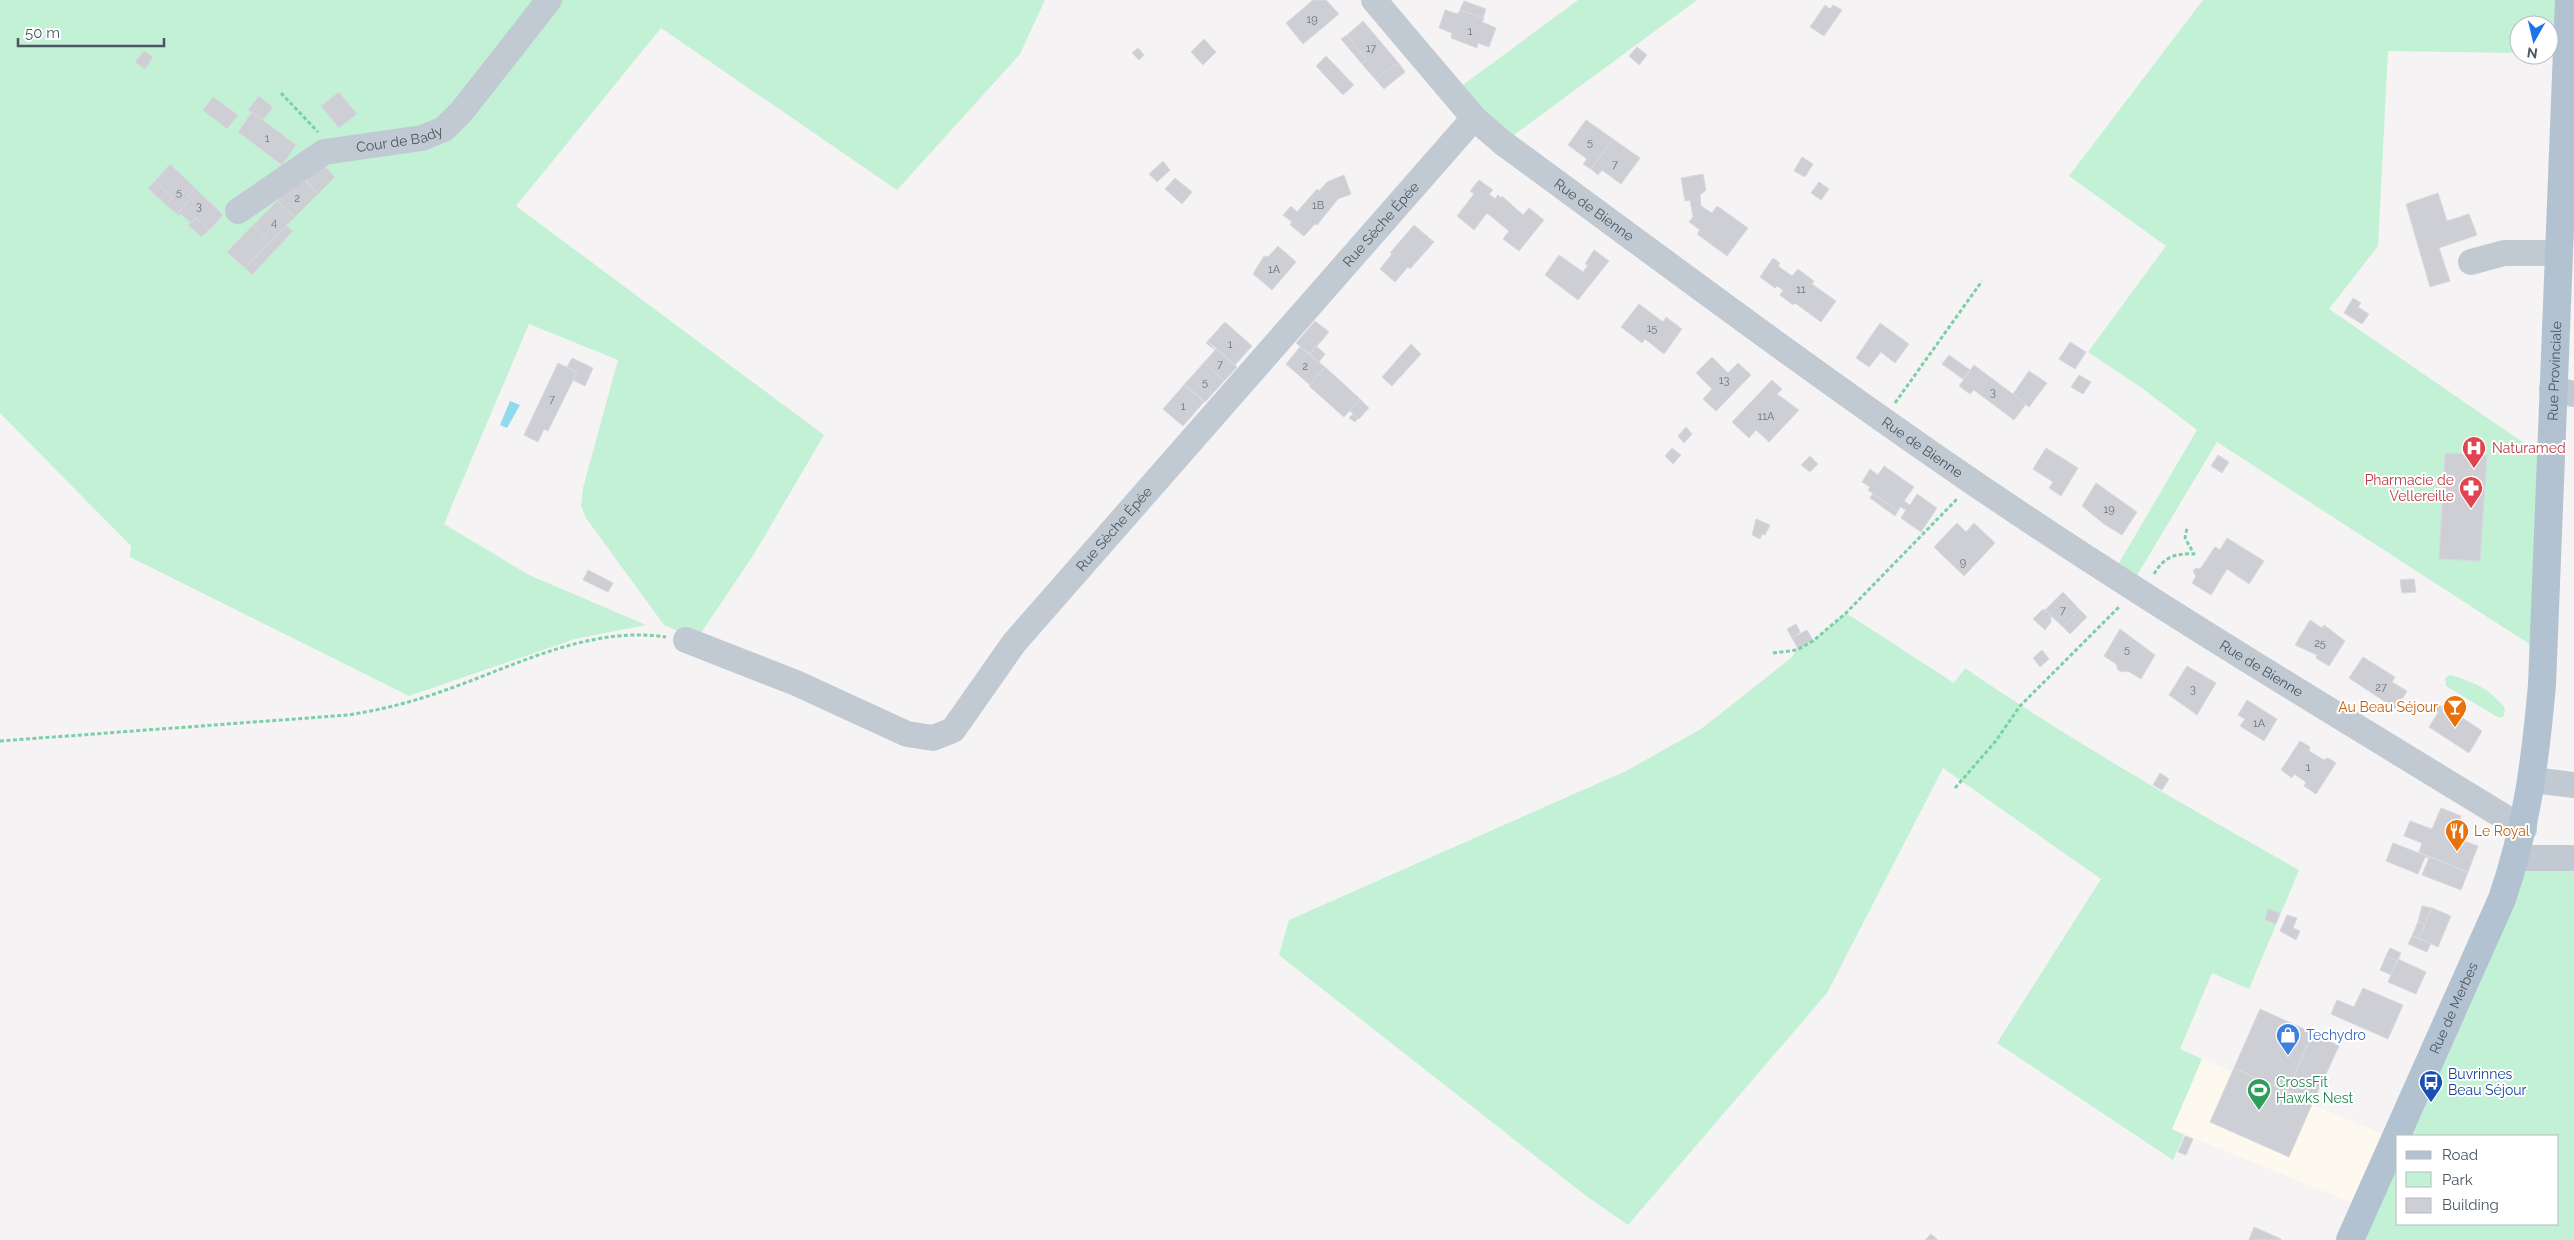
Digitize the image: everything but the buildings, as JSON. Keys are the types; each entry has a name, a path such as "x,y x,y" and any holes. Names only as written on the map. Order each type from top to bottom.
{"main road":[{"name":"Rue Provinciale","path":"2516,858 2524,829 2533,780 2542,685 2563,392 2558,253 2569,0"},
{"name":"Rue de Merbes","path":"2397,1135 2502,899 2516,858"},
{"name":"Rue de Merbes","path":"2350,1240 2396,1137"}],"street":[{"name":"Cour de Bady","path":"238,211 324,152 422,138 444,130 462,111 549,0"},
{"name":"Rue de Bienne","path":"1374,0 1474,118 1502,143 1883,419 1974,483 2139,592 2524,829"},
{"name":"Rue Sèche Épée","path":"686,640 796,682 907,734 933,738 953,730 1014,643 1474,118"},
{"path":"2471,262 2504,253 2558,253"},
{"path":"2533,780 2574,785"},
{"path":"2516,858 2574,858"}],"path":[{"path":"281,93 335,150"},
{"path":"1883,419 1982,281"},
{"path":"1773,653 1797,650 1813,641 1846,613 1974,483"},
{"path":"1955,788 1995,742 2020,706 2139,592 2164,560 2182,553 2194,554 2187,546 2185,538 2187,528"},
{"path":"0,740 348,715 389,708 583,642 652,635 686,640"}],"shaded area":[{"path":"2202,1059 2395,1139 2365,1208 2172,1129"}],"green space":[{"path":"0,0 1045,0 1020,54 897,190 661,28 516,206 824,435 754,554 697,639 664,625 586,518 581,506 583,488 618,360 529,324 444,524 529,575 646,625 575,639 409,696 130,557 131,546 0,413"},
{"path":"1578,0 1697,0 1503,143 1452,93"},
{"path":"2203,0 2569,0 2567,53 2559,53 2559,15 2509,15 2509,53 2388,51 2378,246 2329,309 2550,461 2543,653 2217,442 2130,587 2112,575 2197,430 2142,388 2088,352 2166,246 2069,176"},
{"path":"1846,613 1954,683 1965,668 2088,748 2299,870 2249,989 2212,973 2180,1049 2202,1059 2172,1129 2184,1135 2173,1160 1997,1043 2101,879 1943,768 1827,993 1628,1225 1585,1195 1279,955 1289,920 1626,771 1701,729 1791,658 1797,650 1813,641"},
{"path":"2450,675 2474,683 2493,695 2505,708 2504,716 2501,718 2494,715 2446,686 2445,678"},
{"path":"2516,858 2574,858 2574,1240 2350,1240"}],"water":[{"path":"510,401 520,405 507,428 500,425"}],"place":[{"name":"Naturamed","path":"2474,469"},
{"name":"Pharmacie de Vellereille","path":"2471,509"},
{"name":"Au Beau Séjour","path":"2455,728"},
{"name":"Le Royal","path":"2457,852"},
{"name":"Techydro","path":"2288,1056"},
{"name":"Buvrinnes Beau Séjour","path":"2431,1103"},
{"name":"CrossFit Hawks Nest","path":"2259,1111"}]}
